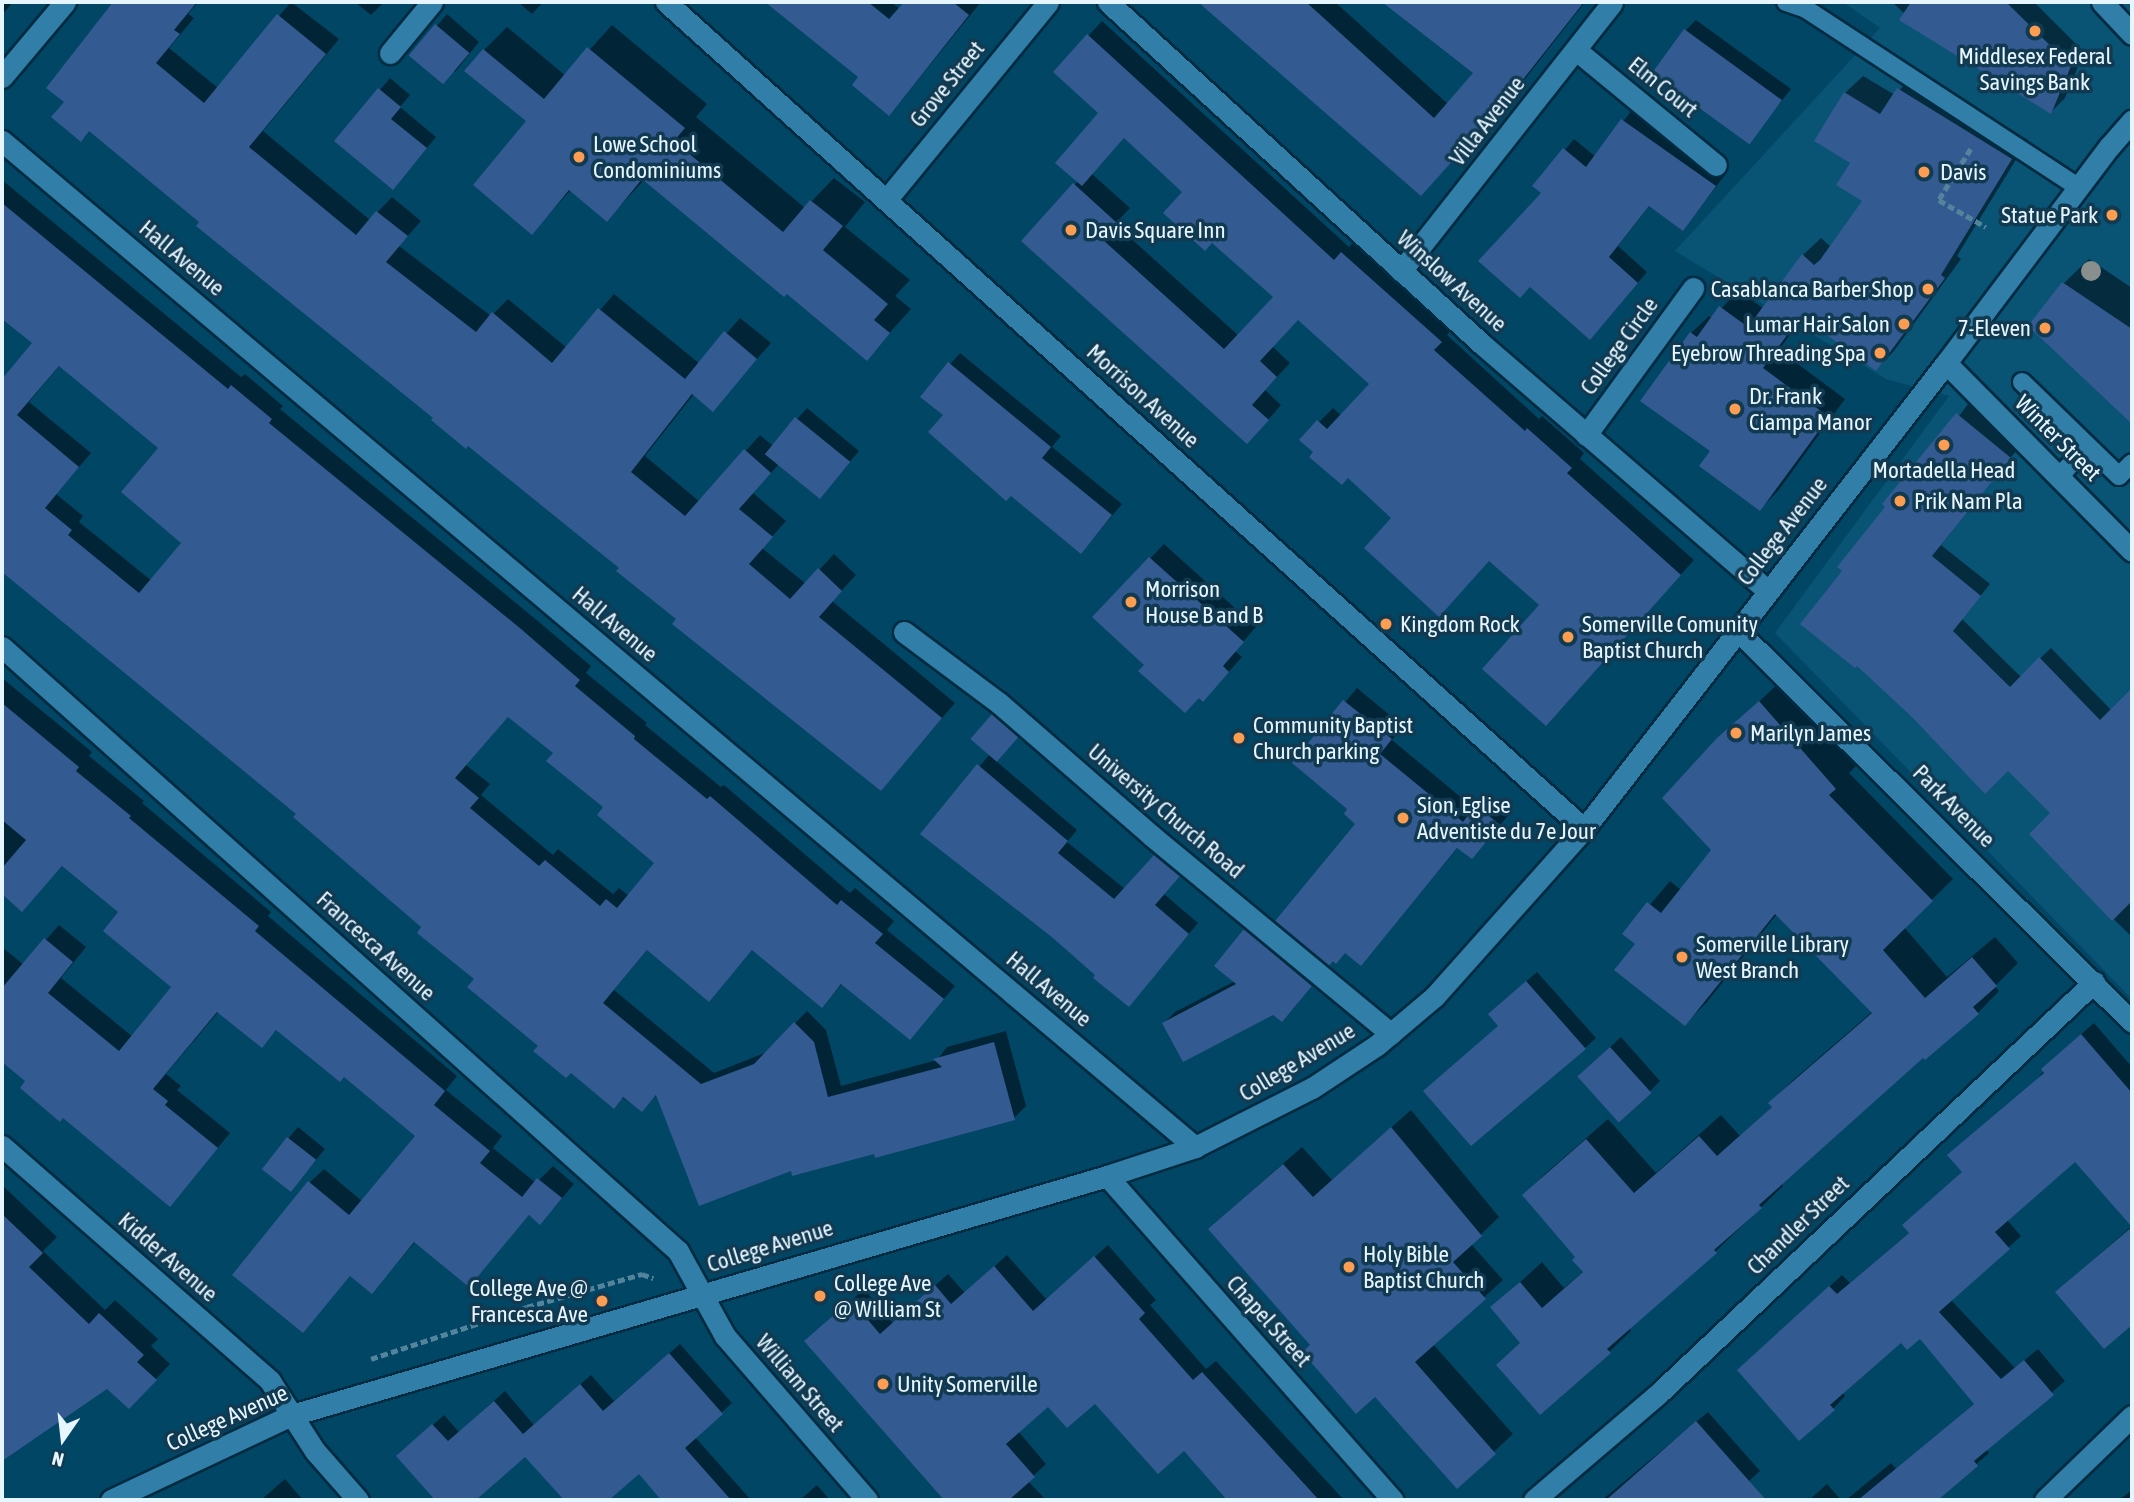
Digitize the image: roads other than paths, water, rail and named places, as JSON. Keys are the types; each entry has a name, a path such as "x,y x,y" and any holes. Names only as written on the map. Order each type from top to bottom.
{"street":[{"path":"2,77 65,2"},
{"path":"390,53 432,2"},
{"name":"Morrison Avenue","path":"666,2 1584,829"},
{"name":"Grove Street","path":"887,199 1048,2"},
{"name":"Winslow Avenue","path":"1108,2 1401,271 1768,591"},
{"path":"2102,2 2132,34"},
{"name":"Villa Avenue","path":"1401,271 1612,3"},
{"name":"Elm Court","path":"1576,51 1716,165"},
{"name":"College Avenue","path":"111,1500 292,1415 1107,1176 1195,1147 1312,1088 1391,1034 1459,971 1584,829 1946,363 2078,187 2132,121"},
{"name":"Hall Avenue","path":"2,141 1195,1147"},
{"name":"College Circle","path":"1586,435 1693,288"},
{"name":"Winter Street","path":"1946,363 2132,551"},
{"name":"Park Avenue","path":"1737,630 2094,982 2132,1023"},
{"name":"University Church Road","path":"904,632 999,703 1152,836 1391,1034"},
{"name":"Francesca Avenue","path":"2,647 678,1251 700,1295"},
{"name":"Chandler Street","path":"1534,1500 1658,1394 2094,982"},
{"name":"Kidder Avenue","path":"2,1146 270,1381 315,1451 358,1500"},
{"name":"Chapel Street","path":"1107,1176 1393,1500"},
{"name":"William Street","path":"700,1295 725,1336 867,1500"},
{"path":"2045,1500 2132,1416"}],"lane":[{"path":"1786,2 1806,9 2078,187"},
{"path":"2022,382 2119,476 2132,463"},
{"path":"2060,476 2087,446"}],"place":[{"name":"Middlesex Federal Savings Bank","path":"2035,31"},
{"name":"Lowe School Condominiums","path":"579,157"},
{"name":"Davis","path":"1924,172"},
{"name":"Statue Park","path":"2112,215"},
{"name":"Davis Square Inn","path":"1071,230"},
{"name":"Casablanca Barber Shop","path":"1928,289"},
{"name":"Lumar Hair Salon","path":"1904,324"},
{"name":"7-Eleven","path":"2045,328"},
{"name":"Eyebrow Threading Spa","path":"1880,353"},
{"name":"Dr. Frank Ciampa Manor","path":"1735,409"},
{"name":"Mortadella Head","path":"1944,445"},
{"name":"Prik Nam Pla","path":"1900,501"},
{"name":"Morrison House B and B","path":"1131,602"},
{"name":"Kingdom Rock","path":"1386,624"},
{"name":"Somerville Comunity Baptist Church","path":"1568,637"},
{"name":"Marilyn James","path":"1736,733"},
{"name":"Community Baptist Church parking","path":"1239,738"},
{"name":"Sion, Eglise Adventiste du 7e Jour","path":"1403,818"},
{"name":"Somerville Library West Branch","path":"1682,957"},
{"name":"Holy Bible Baptist Church","path":"1349,1267"},
{"name":"College Ave @ William St","path":"820,1296"},
{"name":"College Ave @ Francesca Ave","path":"602,1301"},
{"name":"Unity Somerville","path":"883,1384"}]}
